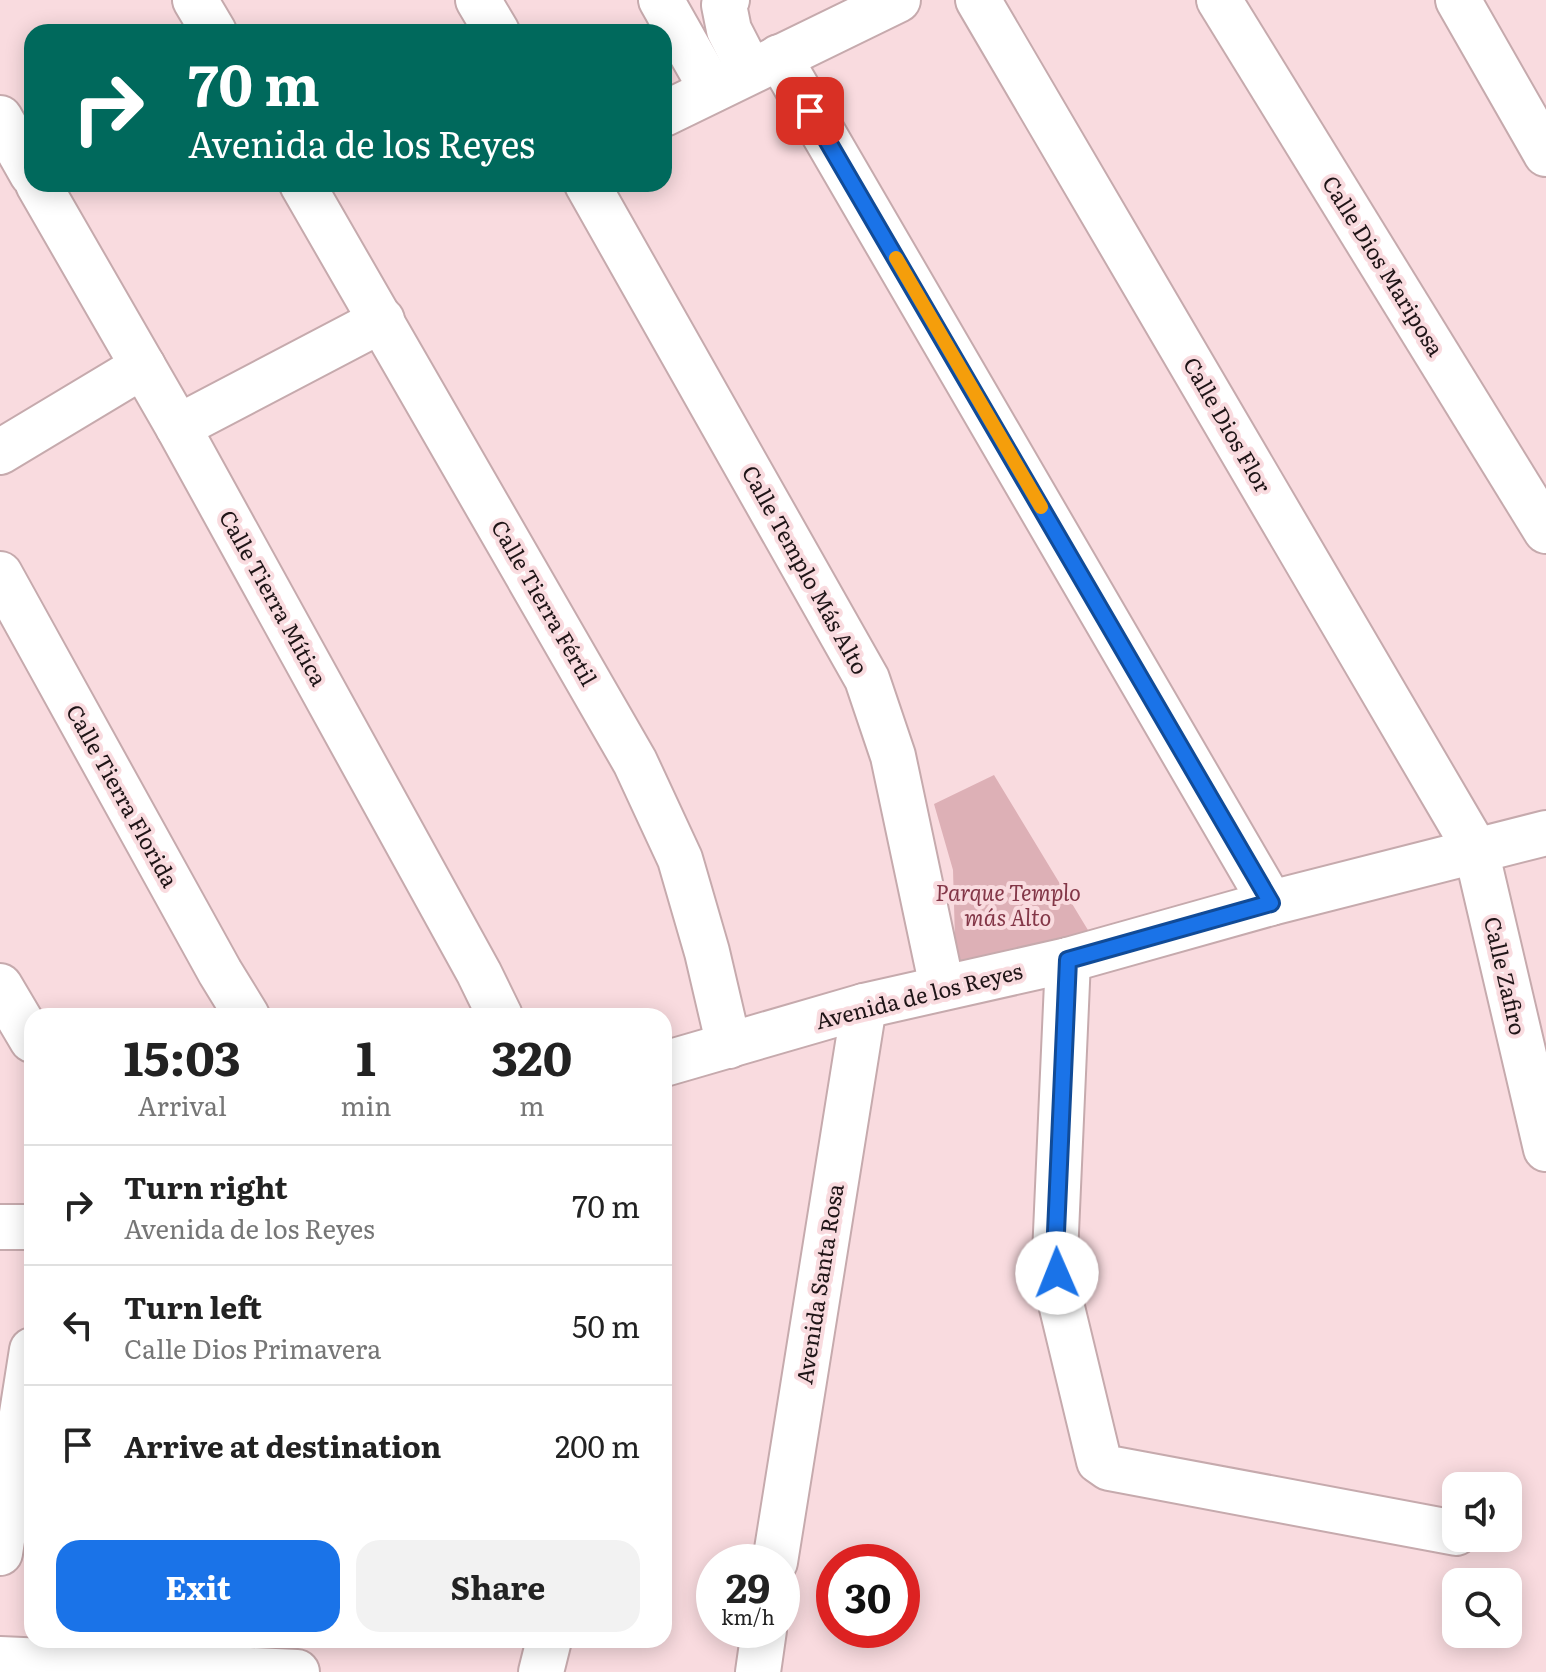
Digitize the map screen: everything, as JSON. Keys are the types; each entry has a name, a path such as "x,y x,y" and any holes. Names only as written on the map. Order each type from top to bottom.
{"street":[{"path":"195,0 209,24"},
{"path":"478,0 492,24"},
{"path":"661,0 712,90"},
{"path":"727,0 724,5 729,30 764,64 1271,903"},
{"path":"672,110 898,0"},
{"name":"Calle Dios Flor","path":"978,0 1476,850"},
{"name":"Calle Dios Mariposa","path":"1219,0 1546,531"},
{"path":"1458,0 1546,154"},
{"path":"0,118 24,160"},
{"name":"Calle Tierra Mítica","path":"43,192 178,427 451,920 496,1008"},
{"name":"Calle Tierra Fértil","path":"307,192 635,762 680,859 707,952 729,1046"},
{"name":"Calle Templo Más Alto","path":"592,192 867,679 893,756 942,987"},
{"path":"178,427 382,320"},
{"path":"0,452 143,366"},
{"name":"Calle Tierra Florida","path":"0,574 242,1008"},
{"name":"Avenida de los Reyes","path":"672,1062 864,1006 1068,960 1271,903 1546,833"},
{"name":"Calle Zafiro","path":"1476,850 1546,1149"},
{"path":"1068,960 1055,1255 1058,1291 1099,1461 1109,1468 1442,1530"},
{"path":"0,986 24,1026"},
{"name":"Avenida Santa Rosa","path":"778,1544 864,1006"},
{"path":"0,1227 24,1227"},
{"path":"9,1515 24,1407"},
{"path":"541,1672 547,1648"},
{"path":"758,1672 761,1648"},
{"path":"0,1659 297,1672"}],"green space":[{"name":"Parque Templo más Alto","path":"994,775 1094,940 956,974 953,870 934,804"}],"slow traffic":[{"path":"896,258 1041,507"}],"route":[{"path":"810,111 1271,903 1068,960 1055,1255 1057,1273"}]}
